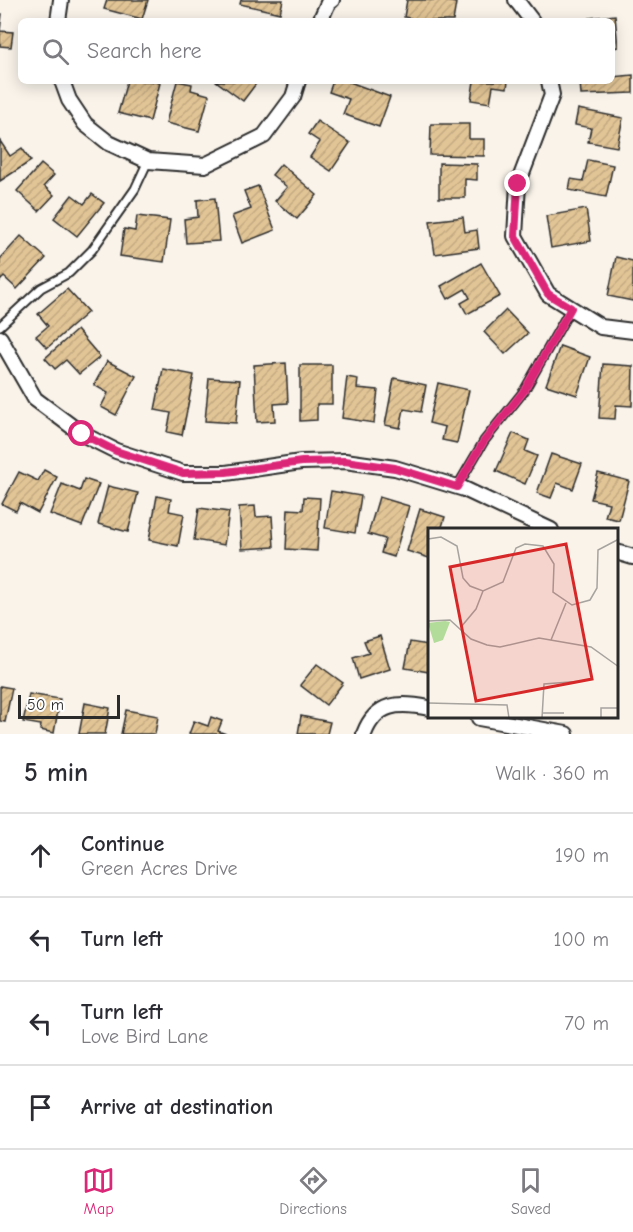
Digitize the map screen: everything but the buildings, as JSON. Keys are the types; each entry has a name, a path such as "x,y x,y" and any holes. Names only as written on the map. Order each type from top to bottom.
{"street":[{"path":"58,18 61,0"},
{"path":"321,18 328,3 332,0"},
{"path":"516,0 530,18"},
{"path":"63,84 69,100 86,124 109,143 148,161 205,165 264,136 293,97 297,84"},
{"path":"550,84 552,95 518,184 515,236 548,294 601,327 633,331"},
{"path":"0,338 35,399 82,434 116,451 183,473 226,472 302,462 345,461 395,468 457,487 546,528"},
{"path":"618,553 633,557"},
{"path":"364,734 368,722 376,713 390,706 415,705 428,708"},
{"path":"489,719 566,734"}],"lane":[{"path":"0,326 41,288 69,273 92,250 135,189 148,161"},
{"path":"457,487 484,441 524,391 571,308"}],"route":[{"path":"82,434 116,451 183,473 226,472 302,462 345,461 395,468 457,487 484,441 524,391 571,308 548,294 515,236 518,184"}]}
